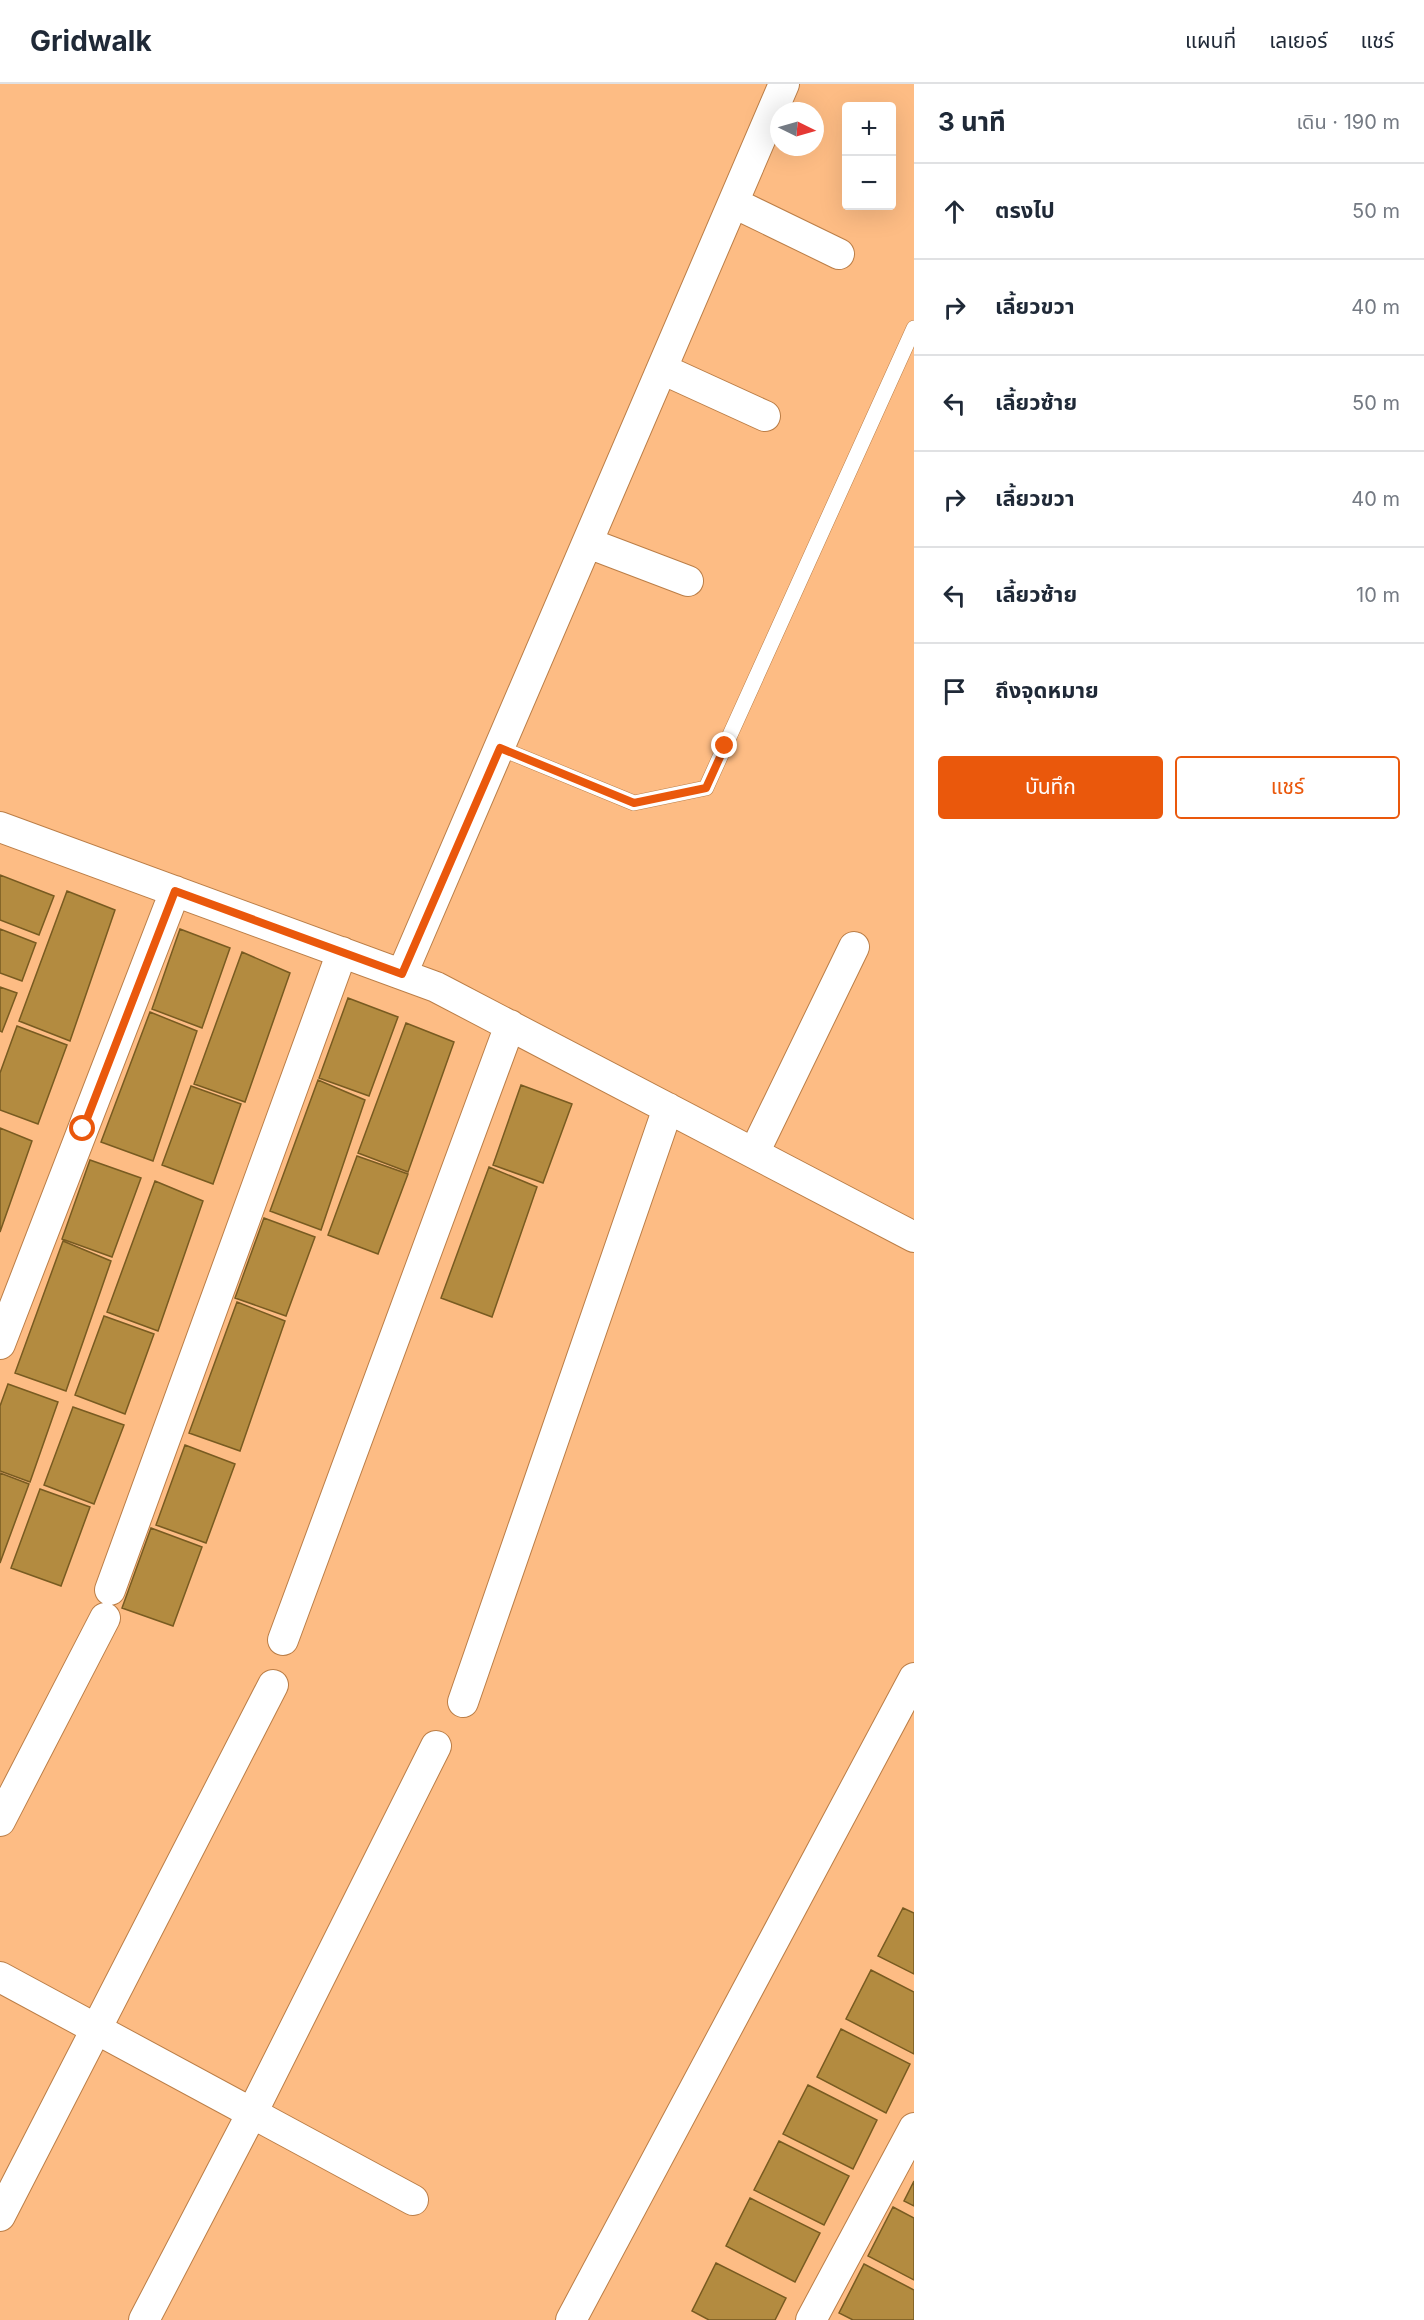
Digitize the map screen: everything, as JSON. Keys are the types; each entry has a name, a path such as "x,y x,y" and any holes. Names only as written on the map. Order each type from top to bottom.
{"street":[{"path":"402,974 784,84"},
{"path":"734,202 839,254"},
{"path":"662,369 765,416"},
{"path":"588,543 688,581"},
{"path":"0,827 436,987 914,1237"},
{"path":"0,1344 175,891"},
{"path":"754,1153 854,947"},
{"path":"0,1821 108,1604 342,952"},
{"path":"283,1640 510,1025"},
{"path":"463,1702 668,1108"},
{"path":"571,2320 914,1678"},
{"path":"0,2216 273,1685"},
{"path":"144,2320 252,2113 436,1746"},
{"path":"0,1977 413,2200"},
{"path":"811,2320 914,2128"}],"lane":[{"path":"500,748 634,803 706,788 914,328"}],"building":[{"path":"0,875 54,896 39,935 0,920"},
{"path":"67,891 115,910 70,1041 19,1021"},
{"path":"0,929 36,943 22,981 0,973"},
{"path":"180,929 230,948 202,1028 152,1009"},
{"path":"242,952 290,973 245,1102 194,1084"},
{"path":"0,987 17,993 2,1032 0,1031"},
{"path":"348,998 398,1017 369,1096 319,1078"},
{"path":"150,1012 197,1031 153,1161 101,1142"},
{"path":"406,1023 454,1042 408,1172 358,1153"},
{"path":"17,1026 67,1045 38,1124 0,1110 0,1073"},
{"path":"318,1080 365,1100 321,1230 270,1211"},
{"path":"521,1085 572,1104 543,1183 493,1165"},
{"path":"191,1086 241,1104 213,1184 162,1165"},
{"path":"0,1128 32,1141 0,1232"},
{"path":"357,1156 408,1174 378,1254 328,1235"},
{"path":"90,1160 141,1178 112,1257 62,1239"},
{"path":"489,1167 537,1187 492,1317 441,1298"},
{"path":"155,1181 203,1201 158,1331 107,1312"},
{"path":"264,1218 315,1237 286,1316 235,1298"},
{"path":"63,1241 111,1261 66,1391 15,1373"},
{"path":"237,1302 285,1321 240,1451 189,1433"},
{"path":"104,1316 154,1334 125,1414 75,1395"},
{"path":"8,1384 58,1402 30,1482 0,1471 0,1406"},
{"path":"73,1407 124,1425 94,1504 44,1485"},
{"path":"185,1445 235,1464 206,1543 156,1525"},
{"path":"0,1473 29,1484 0,1563"},
{"path":"40,1489 90,1507 61,1586 11,1568"},
{"path":"151,1528 202,1547 173,1626 122,1608"},
{"path":"903,1908 914,1913 914,1974 878,1956"},
{"path":"871,1970 914,1992 914,2054 846,2019"},
{"path":"841,2029 910,2064 886,2113 817,2077"},
{"path":"808,2085 877,2120 853,2169 783,2134"},
{"path":"779,2141 849,2176 824,2225 754,2190"},
{"path":"914,2181 914,2206 904,2201"},
{"path":"750,2198 820,2233 795,2282 726,2246"},
{"path":"893,2207 914,2218 914,2280 868,2256"},
{"path":"716,2263 786,2298 775,2320 709,2320 692,2311"},
{"path":"864,2264 914,2290 914,2320 853,2320 839,2313"}],"route":[{"path":"83,1129 175,891 402,974 500,748 634,803 706,788 725,746"}]}
